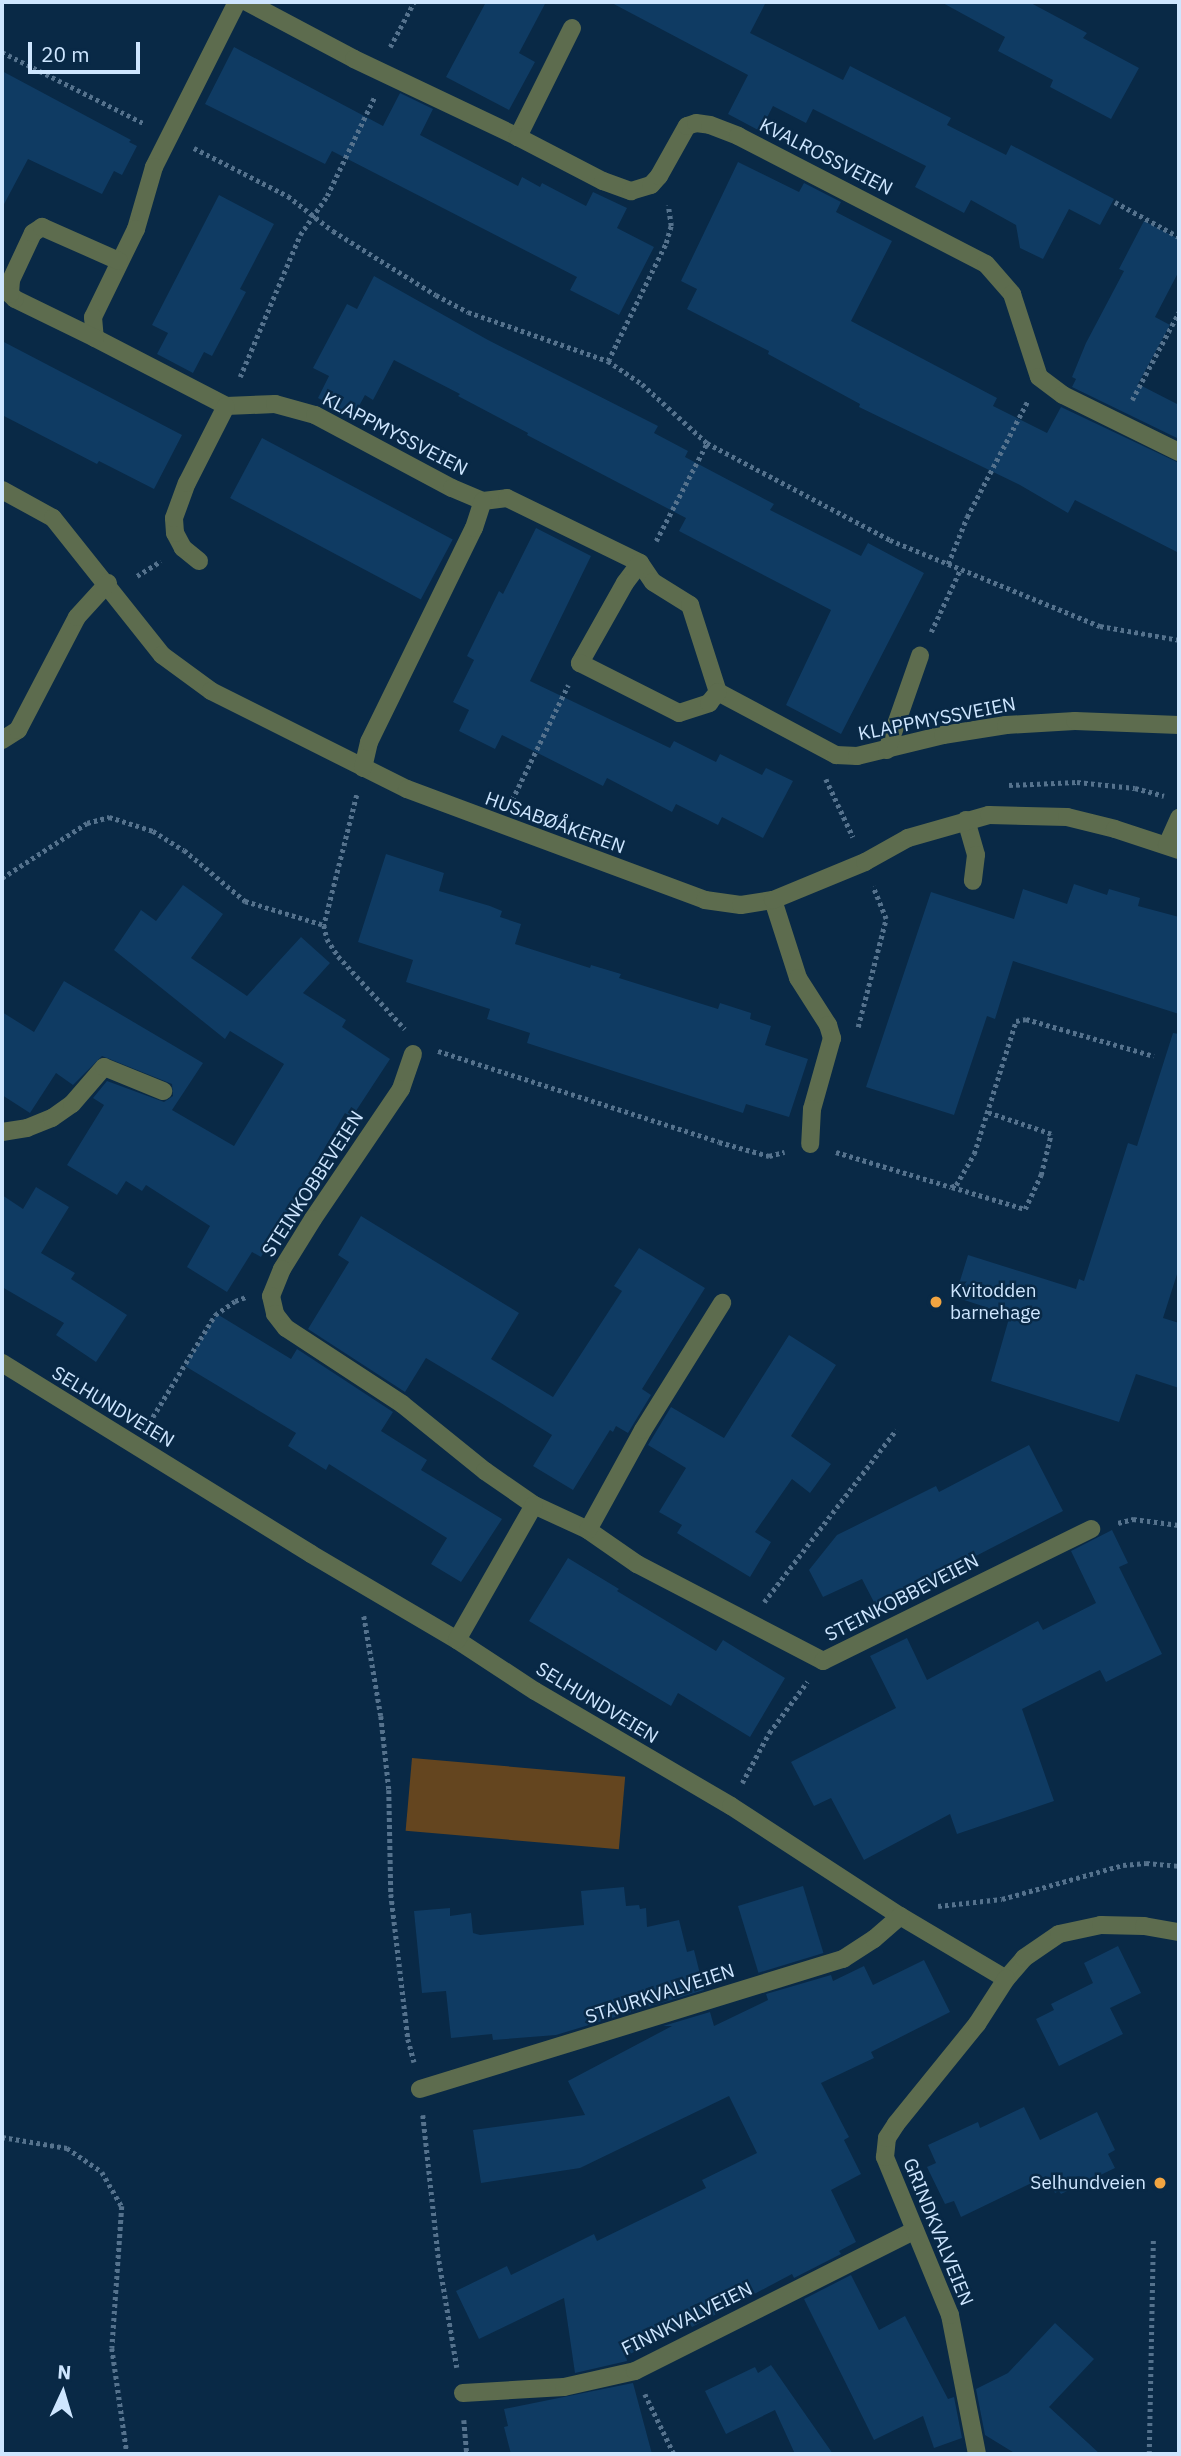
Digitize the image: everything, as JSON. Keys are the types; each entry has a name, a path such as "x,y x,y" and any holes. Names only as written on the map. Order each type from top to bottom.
{"street":[{"path":"95,338 93,317 135,229 154,167 237,2"},
{"path":"247,2 603,181 631,191 651,185 659,176"},
{"path":"518,138 572,28"},
{"name":"KVALROSSVEIEN","path":"659,176 687,126 696,122 710,125 738,136 958,247 986,264 1012,294 1039,377"},
{"name":"KLAPPMYSSVEIEN","path":"118,261 49,227 42,227 33,233 11,280 10,294 15,299 226,406 275,404 315,415 452,488 483,501 507,498 640,563 653,582 690,605 718,692 836,755 857,756 1006,725 1075,721 1179,725"},
{"path":"1039,377 1063,395 1179,452"},
{"path":"199,561 183,548 175,533 174,518 187,483 226,406"},
{"name":"HUSABØÅKEREN","path":"2,490 53,518 107,583 146,637 184,674 262,719 362,768 462,811 705,900 741,905 773,900 865,862 908,838 965,820 1016,814 1067,817 1173,848"},
{"path":"362,768 369,742 470,537 483,501"},
{"path":"640,563 625,583 580,663 679,713 709,703 718,692"},
{"path":"2,740 18,730 77,617 107,583"},
{"path":"887,750 920,656"},
{"path":"1173,848 1179,818"},
{"path":"965,820 976,855 973,881"},
{"path":"773,900 798,978 828,1025 832,1038 812,1110 810,1144"},
{"name":"STEINKOBBEVEIEN","path":"416,1048 401,1089 306,1229 282,1269 271,1296 275,1314 286,1328 402,1404 485,1471 534,1505 588,1530 637,1564 823,1661 1091,1529"},
{"path":"2,1132 27,1128 52,1118 72,1104 104,1067 163,1091"},
{"path":"588,1530 643,1430 722,1303"},
{"name":"SELHUNDVEIEN","path":"2,1363 359,1583 457,1640 535,1691 731,1805 900,1916 1006,1979"},
{"path":"457,1640 534,1505"},
{"name":"STAURKVALVEIEN","path":"420,2090 843,1959 860,1950 900,1916"},
{"path":"1006,1979 1024,1958 1059,1934 1101,1925 1144,1926 1179,1932"},
{"name":"GRINDKVALVEIEN","path":"977,2454 950,2315 891,2176 886,2157 887,2138 977,2024 1006,1979"},
{"name":"FINNKVALVEIEN","path":"463,2393 564,2387 635,2371 915,2230"}],"path":[{"path":"226,406 300,235 327,196 379,88 380,71 414,2"},
{"path":"2,52 277,190 333,231 468,312 608,361 642,384 707,443 890,540 1100,626 1179,640"},
{"path":"608,361 671,226 659,176"},
{"path":"1115,202 1179,237"},
{"path":"1120,422 1179,312"},
{"path":"948,564 967,517 1039,377"},
{"path":"640,563 650,552 707,443"},
{"path":"130,566 144,585"},
{"path":"920,656 960,570"},
{"path":"511,801 580,663"},
{"path":"825,1064 845,1056 851,1045 886,919 865,862 826,780 836,755"},
{"path":"362,768 324,925 327,939 338,956 416,1048 433,1049 762,1154 778,1155 810,1144 1025,1209 1041,1175 1051,1134 989,1113"},
{"path":"1005,786 1052,782 1105,784 1170,797"},
{"path":"498,796 523,806"},
{"path":"2,878 87,823 110,817 153,831 184,850 245,901 324,925"},
{"path":"842,841 862,831"},
{"path":"951,1187 965,1174 989,1113 1016,1021 1026,1019 1154,1056"},
{"path":"136,1445 215,1315 234,1301 271,1296"},
{"path":"749,1622 896,1430"},
{"path":"1091,1529 1133,1520 1179,1525"},
{"path":"359,1583 381,1716 389,1802 391,1894 398,1962 408,2039 420,2090 438,2254 463,2393 467,2454"},
{"path":"731,1805 769,1733 823,1661"},
{"path":"900,1916 952,1903 1002,1899 1123,1865 1146,1863 1179,1866"},
{"path":"2,2137 67,2148 102,2172 122,2206 112,2348 127,2454"},
{"path":"1149,2454 1153,2238"},
{"path":"635,2371 674,2454"}],"shaded area":[{"path":"412,1758 625,1777 619,1849 406,1831"}],"building":[{"path":"486,2 546,2 519,53 535,62 509,110 446,77"},
{"path":"610,2 766,2 750,33 843,80 850,66 951,118 947,125 1006,155 1011,145 1114,199 1100,225 1069,209 1043,259 1020,248 1016,225 971,200 964,213 915,187 926,166 813,109 806,123 773,106 760,131 728,114 748,75"},
{"path":"941,2 1029,2 1087,33 1083,38 1139,68 1111,119 1050,87 1053,80 998,51 1005,37"},
{"path":"234,47 383,126 400,93 433,109 420,135 518,186 522,177 540,187 542,183 586,206 593,192 627,208 617,228 654,247 619,315 570,290 577,277 332,151 325,164 205,104"},
{"path":"2,71 131,140 129,142 137,146 122,175 114,171 102,194 28,159 2,208"},
{"path":"738,162 799,192 804,183 841,202 836,212 892,241 851,321 997,398 993,406 1047,433 1061,407 1179,463 1179,553 1075,500 1068,513 1020,485 859,407 860,404 768,354 769,351 687,309 697,289 681,281"},
{"path":"219,195 274,224 240,289 246,292 212,356 204,352 193,373 157,354 168,333 152,325"},
{"path":"1144,221 1179,239 1179,271 1155,317 1170,325 1138,384 1179,405 1179,439 1072,387 1076,379 1072,377 1086,343 1124,271 1119,269"},
{"path":"374,276 488,340 658,426 654,433 688,451 685,457 774,504 770,510 861,556 868,543 924,573 841,734 786,705 831,610 679,531 686,518 527,435 528,433 458,396 460,394 394,360 373,400 365,395 353,417 318,398 329,376 313,368 347,304 357,309"},
{"path":"2,341 182,435 154,489 99,461 97,464 2,415"},
{"path":"262,438 453,539 421,599 230,498"},
{"path":"536,528 591,556 530,681 670,748 674,741 716,762 720,754 762,775 766,768 793,781 763,838 722,817 718,825 676,804 672,812 607,778 603,786 502,735 495,749 459,731 469,710 453,702 474,660 467,656 499,591 503,594"},
{"path":"386,854 444,873 439,891 490,906 502,911 500,917 521,924 515,944 590,968 591,965 621,974 619,978 718,1009 720,1003 751,1013 750,1019 771,1026 765,1045 808,1059 789,1117 746,1104 743,1113 527,1043 530,1033 487,1019 490,1009 406,982 413,960 358,942"},
{"path":"1074,884 1107,895 1109,889 1140,898 1138,906 1179,917 1179,1014 1013,961 995,1019 987,1016 954,1115 866,1087 931,892 1014,919 1023,889 1067,904"},
{"path":"183,885 223,914 191,958 247,996 301,937 330,963 303,993 346,1020 342,1027 390,1059 352,1117 345,1113 261,1257 252,1252 227,1292 187,1267 210,1226 146,1185 142,1191 126,1181 117,1195 67,1165 104,1105 93,1098 107,1081 164,1102 173,1096 172,1084 102,1056 73,1085 56,1073 30,1113 2,1095 2,1012 34,1032 64,981 203,1063 172,1110 234,1146 284,1064 230,1031 225,1039 114,950 141,910 156,921"},
{"path":"1173,1033 1179,1034 1179,1268 1163,1318 1179,1323 1179,1388 1136,1374 1119,1422 991,1381 1010,1315 955,1297 968,1255 1076,1289 1079,1279 1084,1281 1128,1143 1137,1146"},
{"path":"36,1187 69,1207 41,1253 75,1273 71,1279 127,1315 96,1362 56,1335 64,1323 2,1287 2,1195 23,1209"},
{"path":"361,1216 519,1313 491,1359 553,1397 622,1291 614,1286 639,1248 705,1288 642,1389 651,1395 628,1433 616,1426 613,1432 610,1430 573,1490 533,1466 552,1435 501,1403 426,1358 405,1392 308,1329 349,1262 338,1255"},
{"path":"217,1314 291,1359 297,1349 393,1412 381,1431 427,1460 421,1470 502,1519 461,1582 431,1564 447,1538 329,1464 326,1470 288,1446 296,1433 185,1366"},
{"path":"789,1335 836,1365 791,1436 831,1464 810,1493 792,1479 755,1532 771,1542 750,1577 677,1533 682,1525 659,1512 686,1468 648,1445 671,1407 724,1438"},
{"path":"1029,1445 1063,1511 972,1558 973,1561 877,1608 862,1579 823,1597 809,1570 837,1535 936,1486 939,1492"},
{"path":"1112,1530 1128,1563 1119,1567 1162,1654 1106,1682 1100,1670 1022,1709 1054,1801 957,1834 950,1814 864,1860 831,1798 814,1806 791,1762 896,1708 870,1656 907,1638 927,1680 1038,1621 1043,1630 1096,1603 1071,1551"},
{"path":"568,1558 716,1651 723,1640 785,1678 750,1737 678,1693 671,1706 529,1621"},
{"path":"803,1886 823,1953 758,1973 738,1906"},
{"path":"624,1887 626,1906 639,1905 640,1909 646,1908 647,1927 679,1920 687,1952 694,1950 704,1990 556,2035 493,2040 492,2034 451,2038 446,1991 422,1993 414,1911 450,1908 450,1916 471,1913 473,1933 480,1935 584,1925 581,1891"},
{"path":"1118,1946 1141,1993 1110,2008 1123,2034 1059,2066 1036,2019 1054,2010 1051,2004 1093,1983 1084,1963"},
{"path":"924,1960 950,2012 871,2052 874,2058 821,2083 849,2137 844,2140 861,2174 831,2190 856,2242 839,2251 841,2254 794,2278 792,2274 692,2327 690,2324 626,2356 627,2361 575,2373 564,2298 479,2339 456,2291 507,2266 511,2275 594,2234 597,2241 706,2188 702,2180 757,2153 729,2096 580,2168 481,2183 473,2130 585,2115 568,2081 672,2026 663,2026 710,2012 714,2026 768,2000 766,1994 831,1975 833,1981 864,1966 873,1985"},
{"path":"1024,2107 1040,2140 1097,2112 1115,2150 1108,2154 1115,2168 1061,2194 1059,2191 1055,2193 1046,2176 961,2217 954,2201 945,2204 927,2167 936,2163 928,2145 978,2122 980,2128"},
{"path":"851,2275 879,2330 905,2316 948,2399 954,2397 962,2438 934,2448 923,2416 874,2440 804,2299"},
{"path":"1055,2323 1094,2359 1049,2407 1100,2454 1016,2454 985,2435 976,2389 1008,2373"},
{"path":"771,2365 833,2454 795,2454 775,2410 726,2434 705,2391 755,2367 758,2373"},
{"path":"633,2383 652,2454 511,2454 504,2427 508,2426 504,2409"}],"place":[{"name":"Kvitodden barnehage","path":"936,1302"},
{"name":"Selhundveien","path":"1160,2183"}]}
